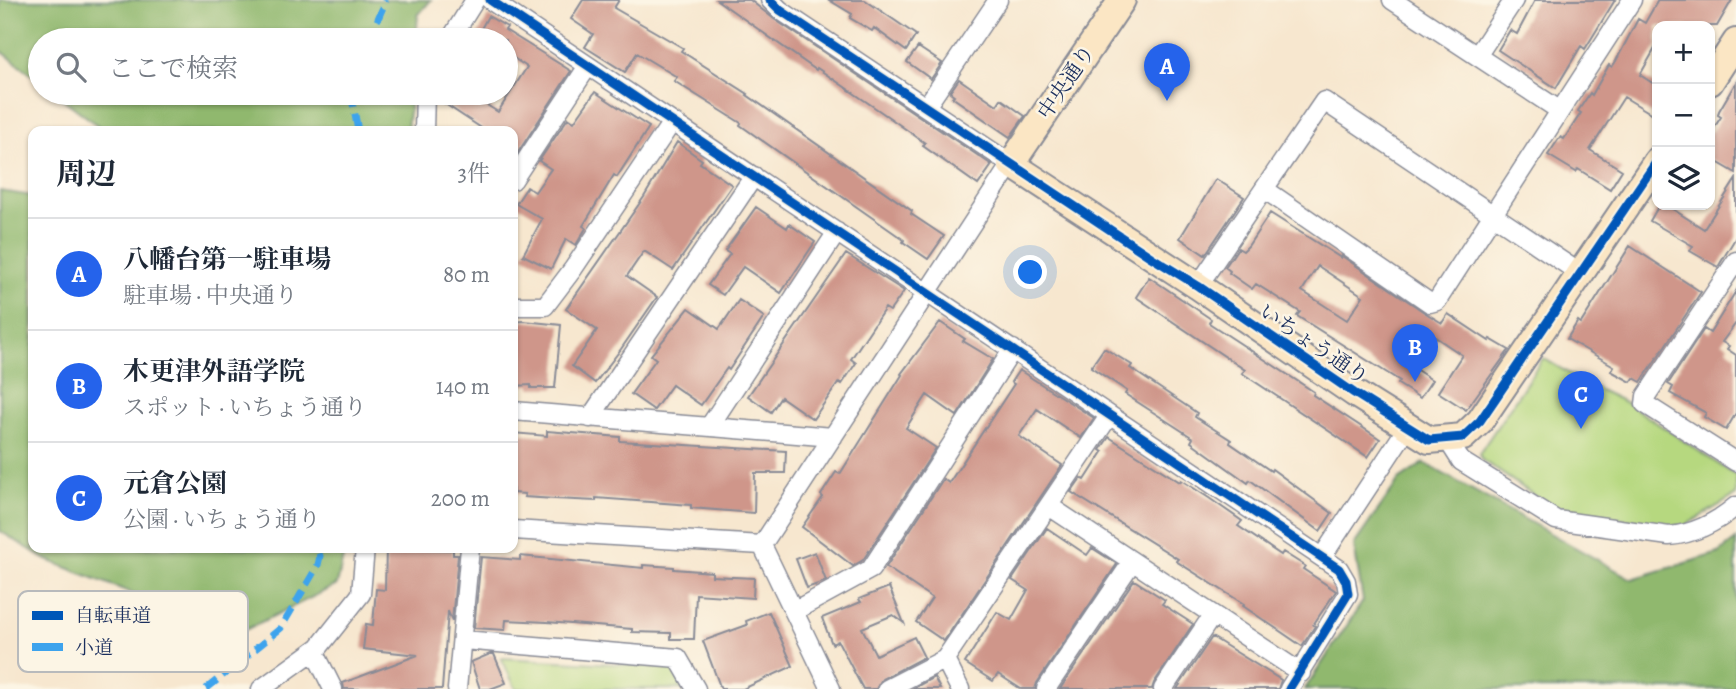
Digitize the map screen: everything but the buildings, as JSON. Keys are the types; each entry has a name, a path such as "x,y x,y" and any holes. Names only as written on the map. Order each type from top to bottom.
{"street":[{"path":"458,28 475,0"},
{"path":"490,0 1339,569 1346,581 1348,594 1289,689"},
{"path":"762,545 1011,164 780,10 769,0"},
{"name":"中央通り","path":"1011,164 1122,0"},
{"path":"1392,0 1559,110"},
{"path":"1477,56 1514,0"},
{"path":"1264,189 1430,303 1437,302 1632,0"},
{"path":"926,107 988,3"},
{"path":"1715,74 1736,42"},
{"path":"518,172 589,66"},
{"path":"1198,286 1324,101 1581,274"},
{"path":"424,126 425,105"},
{"path":"518,306 545,306 672,122"},
{"name":"いちょう通り","path":"1011,164 1198,286 1407,428 1429,440 1447,439"},
{"path":"1652,168 1480,421 1463,437 1447,439 1461,461 1556,520 1677,536 1685,535 1724,516 1736,506"},
{"path":"590,418 754,176"},
{"path":"709,427 837,232"},
{"path":"1733,454 1645,404 1646,396 1736,261"},
{"path":"794,611 871,569 1013,349"},
{"path":"518,411 832,437"},
{"path":"887,689 944,659 1110,416"},
{"path":"1322,556 1407,428"},
{"path":"1049,506 1301,673"},
{"path":"518,530 762,545"},
{"path":"762,545 831,689"},
{"path":"261,689 320,647 361,594 365,553"},
{"path":"457,689 470,553"},
{"path":"1046,689 1132,562"},
{"path":"1163,689 1212,616"},
{"path":"463,640 678,658 696,689"},
{"path":"314,651 333,689"},
{"path":"944,659 960,689"}],"green space":[{"path":"0,0 431,0 418,15 417,28 28,28 28,72 0,50"},
{"path":"71,105 410,105 408,126 98,126"},
{"path":"0,191 28,195 28,548 0,531"},
{"path":"1543,358 1585,383 1627,403 1736,476 1736,495 1681,528 1556,510 1482,460 1479,454"},
{"path":"1424,463 1632,579 1719,553 1736,540 1736,689 1305,689 1363,601 1354,545 1399,480"},
{"path":"36,553 344,553 337,585 248,629 248,591 127,591"},
{"path":"501,658 672,667 684,689 516,689"}],"marked path":[{"path":"374,28 386,0"},
{"path":"353,105 357,126"},
{"path":"248,655 281,628 318,565 319,553"},
{"path":"206,689 227,672"}],"cycle path":[{"path":"490,0 1339,569 1346,581 1348,594 1289,689"},
{"path":"770,0 780,10 1198,286 1354,393 1429,440 1463,437 1480,421 1652,168"}],"place":[{"name":"八幡台第一駐車場","path":"1167,101"},
{"name":"木更津外語学院","path":"1415,382"},
{"name":"元倉公園","path":"1581,429"}]}
